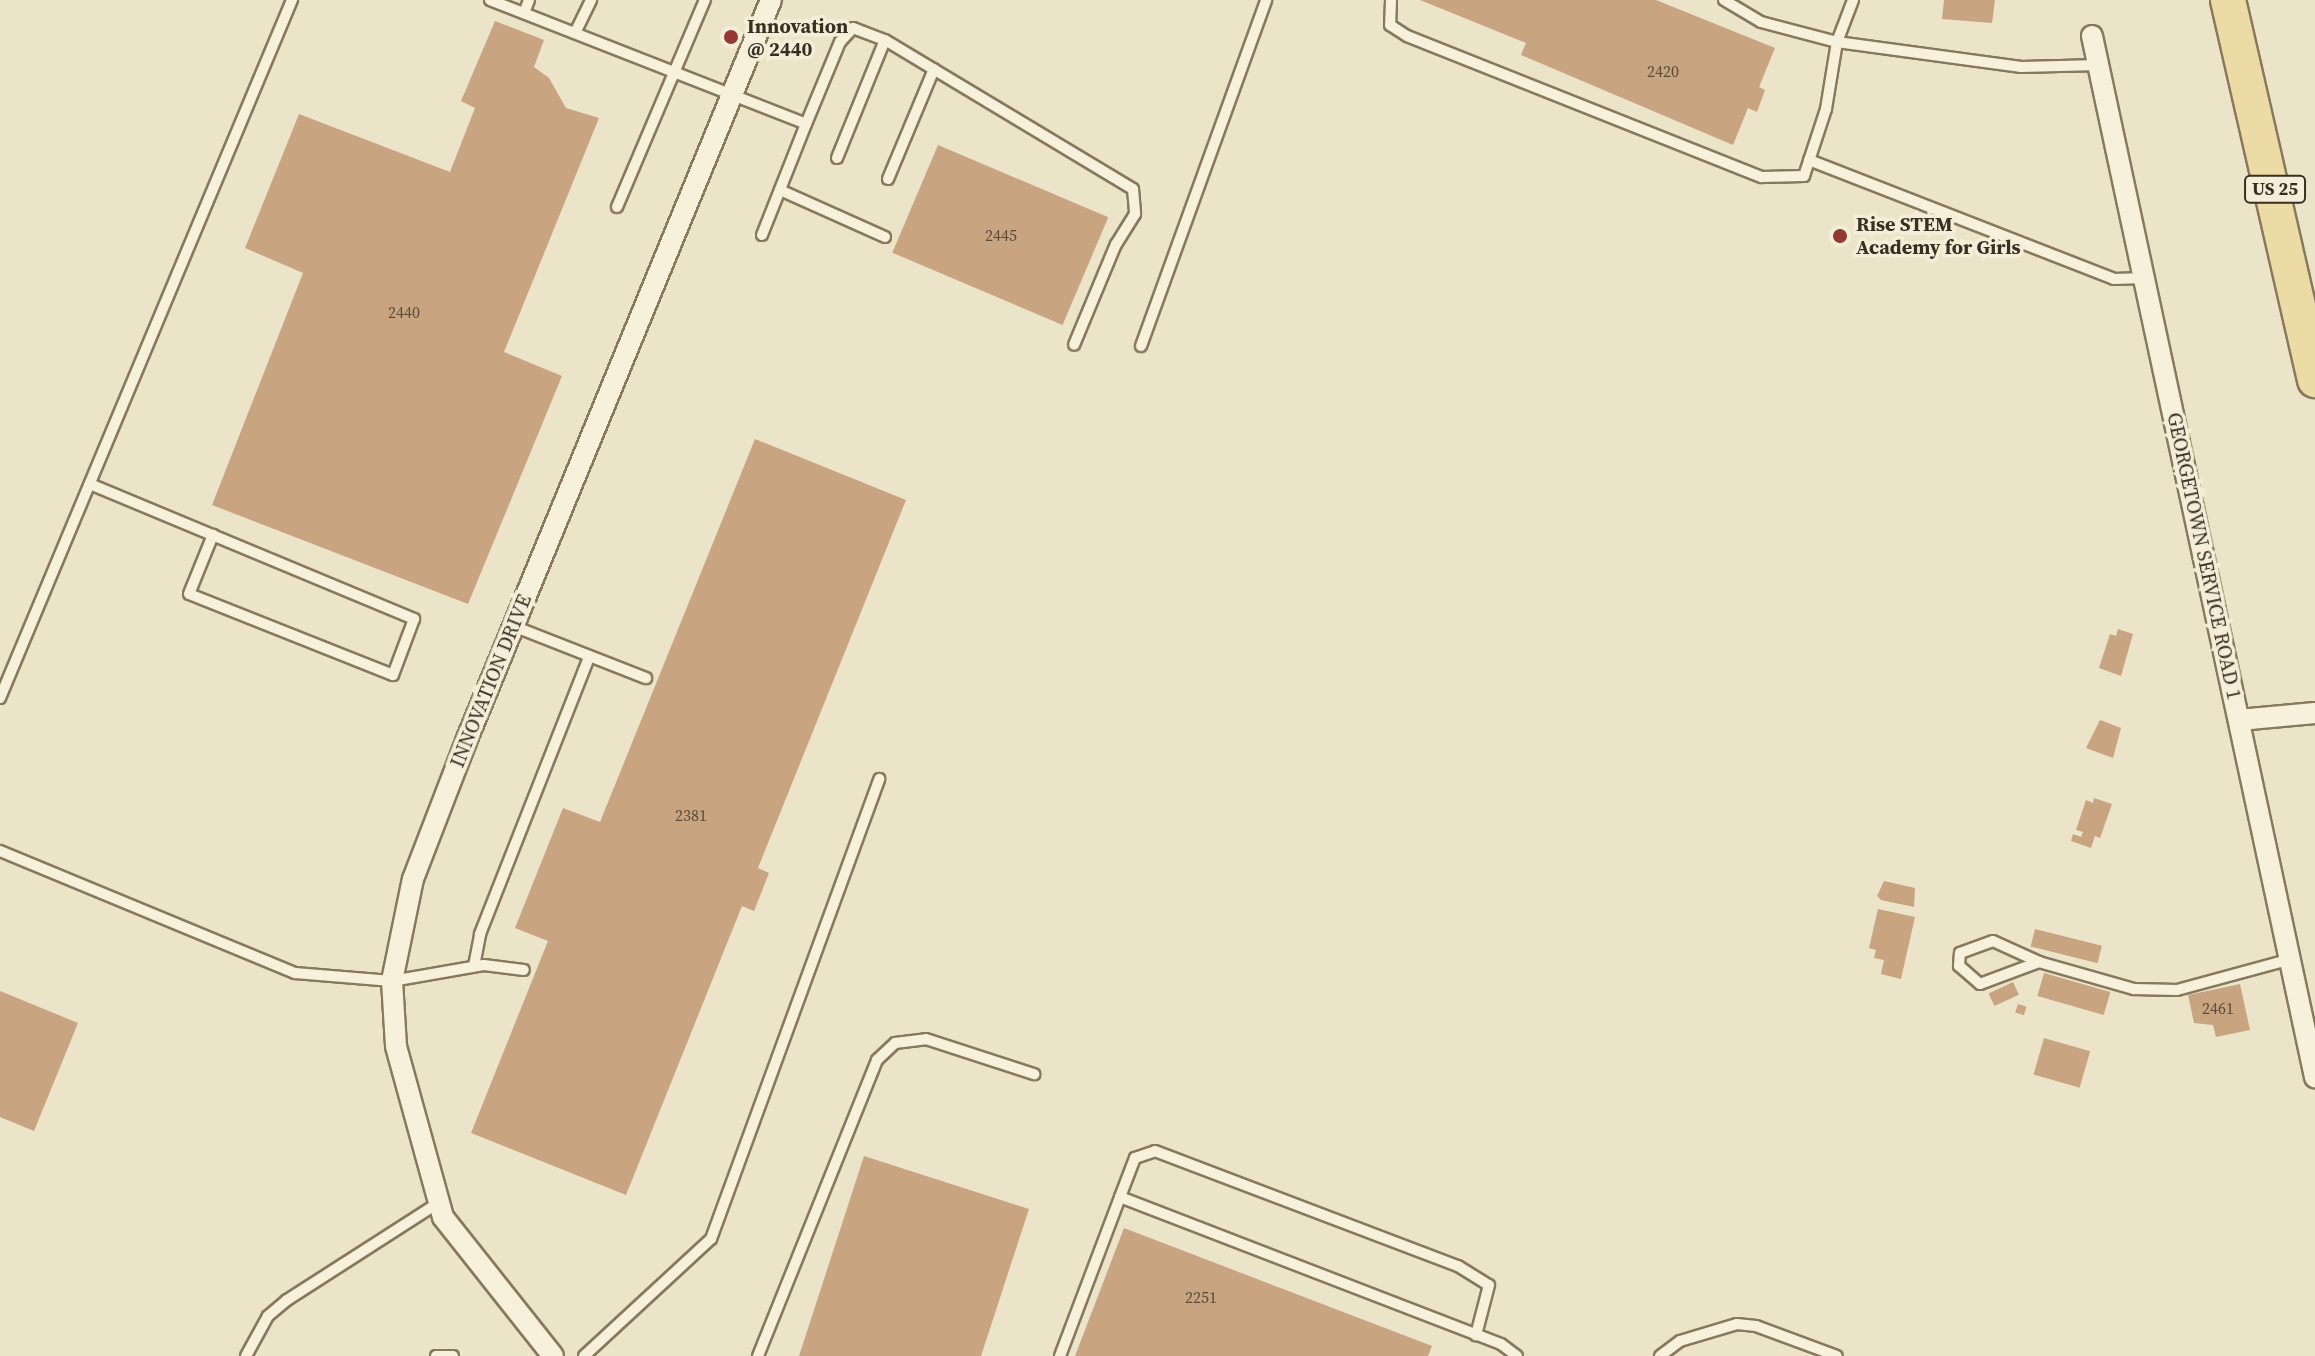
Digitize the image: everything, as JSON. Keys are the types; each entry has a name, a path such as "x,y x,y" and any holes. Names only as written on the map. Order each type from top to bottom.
{"main road":[{"name":"US 25","path":"2228,0 2315,380"}],"street":[{"name":"INNOVATION DRIVE","path":"553,1356 443,1217 396,1046 392,981 413,879 513,626 771,0"},
{"name":"GEORGETOWN SERVICE ROAD 1","path":"2092,36 2315,1077"},
{"path":"2239,720 2315,713"}],"lane":[{"path":"0,698 292,0"},
{"path":"490,0 806,124"},
{"path":"524,13 529,0"},
{"path":"575,33 591,0"},
{"path":"617,207 705,0"},
{"path":"1141,346 1266,0"},
{"path":"1391,0 1390,25 1407,36 1762,177 1804,176 1826,109 1837,42 1853,0"},
{"path":"1724,0 1761,22 1837,42 2021,67 2099,65"},
{"path":"762,235 822,75 853,28 885,40 1133,189 1135,214 1116,244 1074,345"},
{"path":"837,158 885,40"},
{"path":"888,179 934,69"},
{"path":"1809,160 2114,279 2144,278"},
{"path":"780,190 885,237"},
{"path":"90,484 213,535 414,619 393,675 189,594 213,535"},
{"path":"513,626 646,678"},
{"path":"474,966 480,934 589,657"},
{"path":"584,1356 711,1239 879,779"},
{"path":"0,851 295,973 392,981 474,966 502,964 524,970"},
{"path":"2039,962 1980,984 1959,966 1960,953 1972,944 1993,941 2039,962 2134,989 2177,990 2291,959"},
{"path":"758,1356 877,1060 895,1043 926,1039 1034,1074"},
{"path":"1060,1356 1135,1158 1155,1151 1443,1261 1489,1285 1476,1335"},
{"path":"1120,1197 1476,1335 1517,1356"},
{"path":"246,1356 268,1316 287,1300 438,1203"},
{"path":"1660,1356 1680,1341 1737,1324 1756,1326 1837,1356"},
{"path":"436,1356 453,1356"}],"building":[{"path":"1420,0 1656,0 1775,48 1759,87 1765,90 1757,112 1748,108 1733,145 1521,55 1526,43"},
{"path":"1944,0 1995,0 1992,23 1942,19"},
{"path":"495,21 544,40 534,67 549,78 566,108 599,118 504,352 562,376 468,604 212,505 303,273 245,248 299,114 450,172 475,108 461,101"},
{"path":"938,145 1108,217 1063,325 892,253"},
{"path":"755,439 906,500 758,868 769,873 754,911 742,906 626,1195 471,1133 548,941 515,928 563,808 600,822"},
{"path":"2118,629 2133,634 2121,676 2099,668 2110,634 2116,636"},
{"path":"2100,720 2121,728 2113,758 2086,748"},
{"path":"2094,798 2112,804 2100,838 2095,836 2091,848 2071,841 2073,834 2081,837 2083,832 2076,830 2086,800 2093,803"},
{"path":"1884,881 1915,888 1914,907 1881,900 1877,896"},
{"path":"1878,909 1915,917 1901,979 1881,974 1884,960 1874,958 1876,950 1869,948"},
{"path":"2035,929 2102,946 2098,963 2031,946"},
{"path":"2044,973 2110,992 2104,1015 2037,996"},
{"path":"2013,982 2019,995 1994,1006 1989,993"},
{"path":"2240,984 2250,1030 2216,1037 2213,1025 2194,1023 2188,995"},
{"path":"0,991 78,1023 34,1131 0,1117"},
{"path":"2018,1004 2027,1007 2024,1015 2015,1013"},
{"path":"2044,1038 2090,1051 2080,1088 2034,1075"},
{"path":"864,1156 1029,1209 981,1356 799,1356"},
{"path":"1124,1228 1432,1346 1428,1356 1075,1356"}],"place":[{"name":"Innovation @ 2440","path":"731,37"},
{"name":"Rise STEM Academy for Girls","path":"1840,236"}]}
